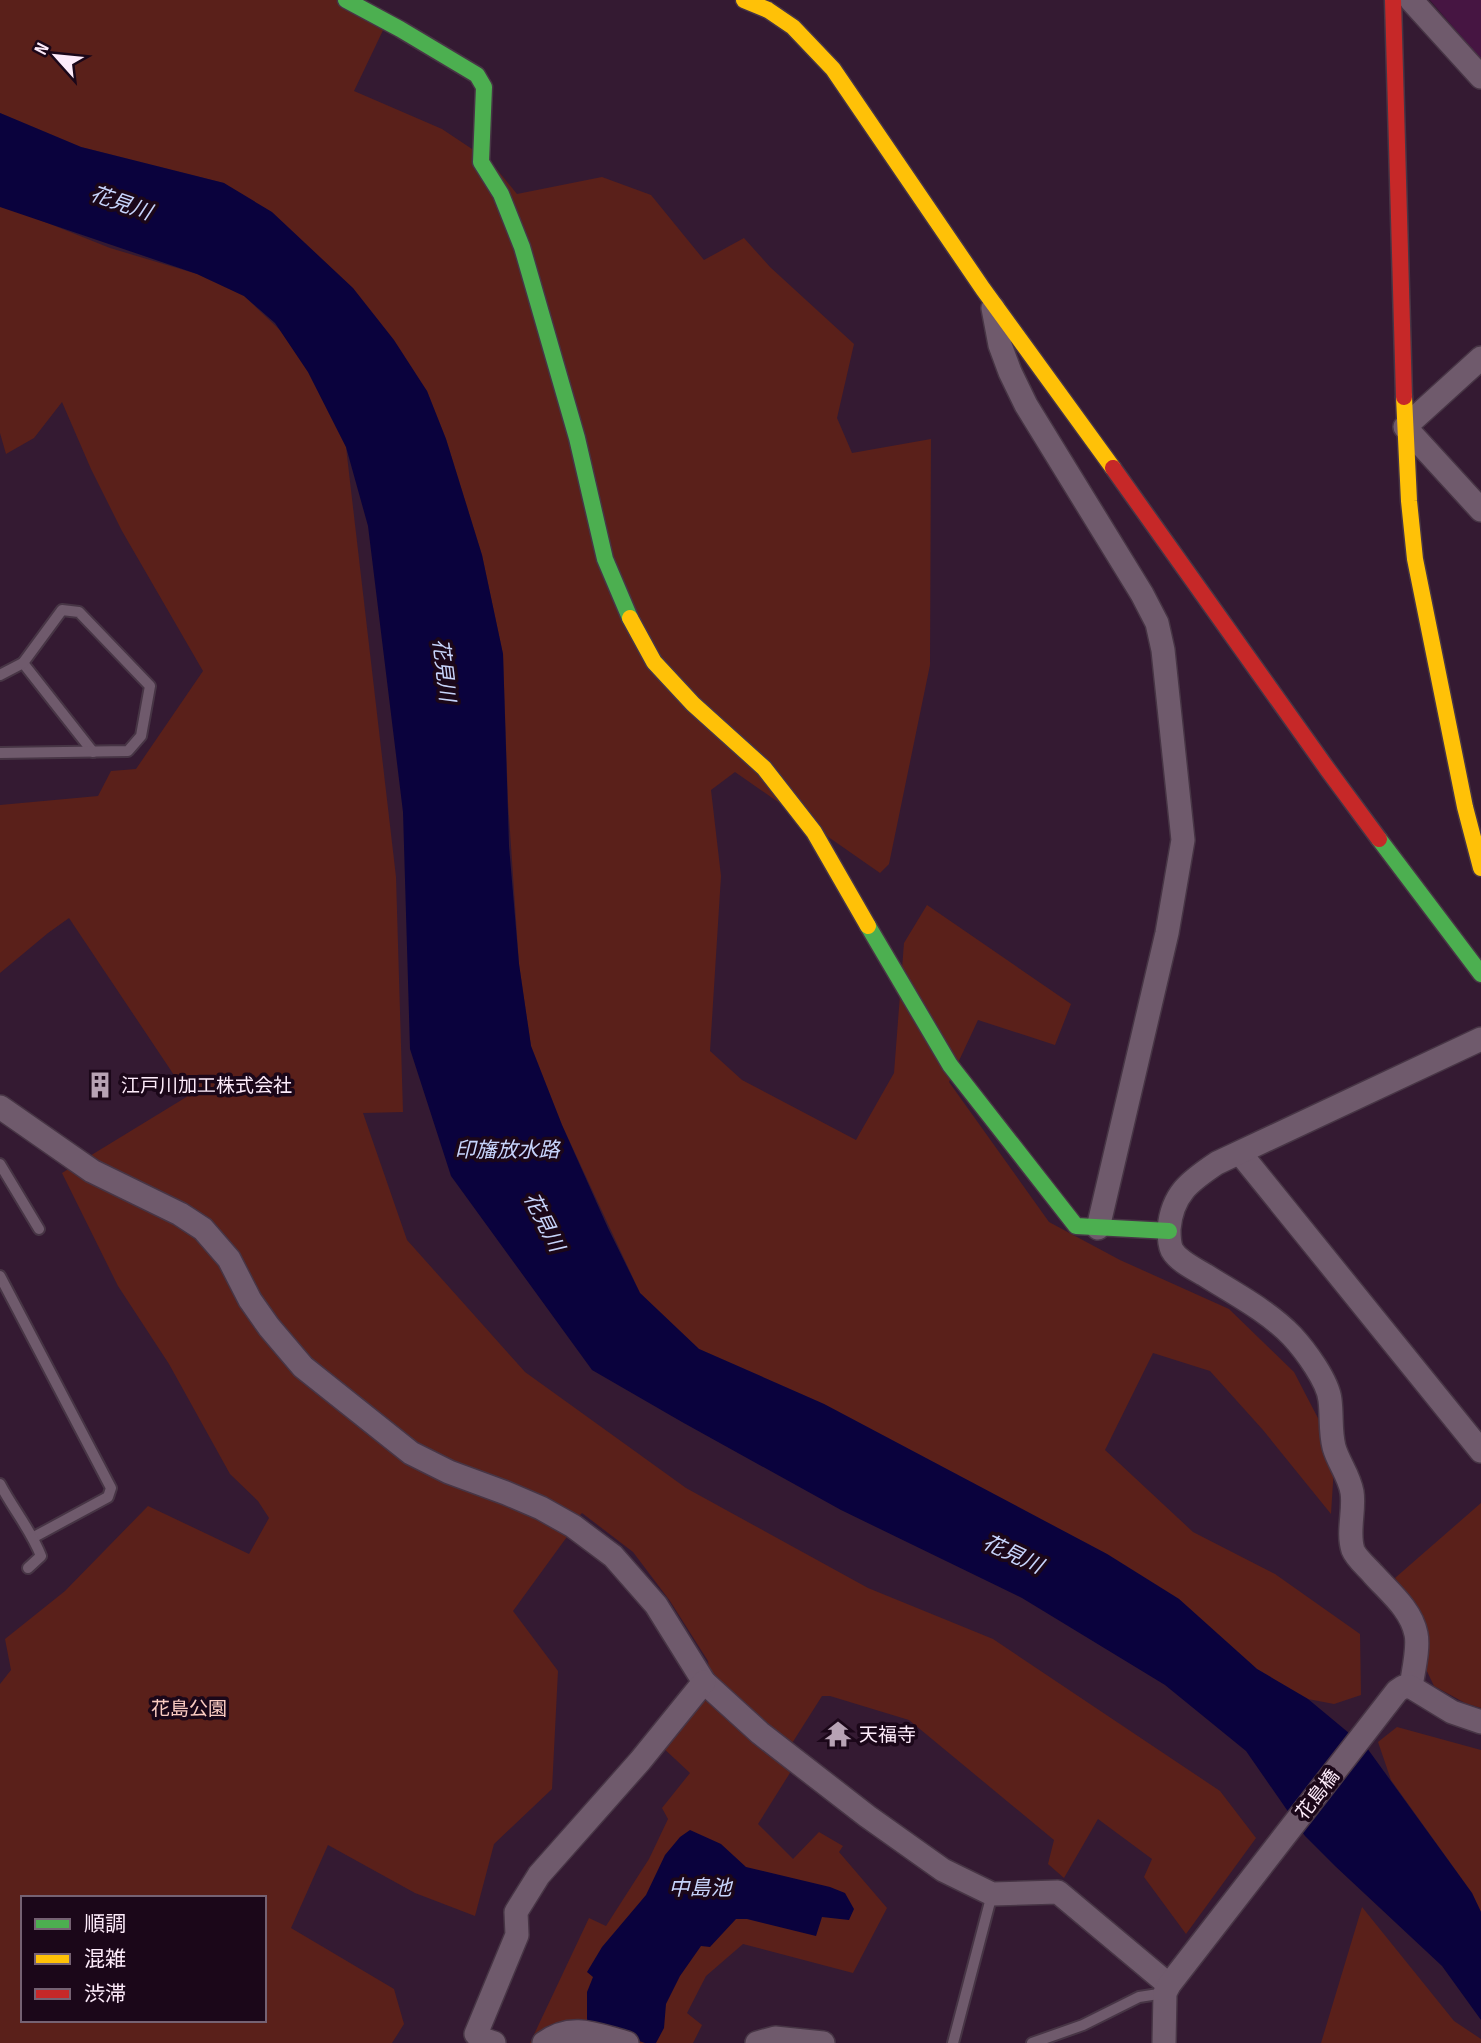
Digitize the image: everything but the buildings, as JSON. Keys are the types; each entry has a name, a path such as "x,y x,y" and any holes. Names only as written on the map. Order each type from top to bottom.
{"street":[{"path":"346,0 477,75 484,87 481,162 501,194 522,247 577,438 605,559 628,615 654,662 693,704 764,768 814,832 950,1065 1076,1226 1169,1231"},
{"path":"744,0 768,10 793,27 833,69 991,300 1328,770 1481,974"},
{"path":"778,0 793,27"},
{"path":"1393,0 1409,501 1415,559 1465,807 1481,868"},
{"path":"1411,0 1481,77"},
{"path":"991,300 1000,345 1010,372 1027,405 1142,594 1157,623 1163,650 1183,839 1167,933 1098,1228"},
{"path":"1405,427 1481,358"},
{"path":"1405,427 1481,510"},
{"path":"1481,1040 1217,1163 1194,1178 1181,1191 1174,1206 1169,1231 1172,1251 1186,1263 1270,1316 1308,1354 1330,1397 1331,1434 1352,1492 1353,1552 1405,1609 1417,1636 1402,1692 1481,1722"},
{"path":"1,1110 92,1171 180,1214 203,1229 229,1259 250,1300 269,1327 303,1367 411,1453 449,1472 541,1508 573,1526 613,1556 656,1605 704,1682 760,1733 867,1816 943,1870 992,1894 1058,1892 1073,1903 1167,1989 1164,2043"},
{"path":"1240,1153 1481,1451"},
{"path":"494,2043 476,2034 517,1935 516,1912 539,1875 640,1761 704,1682"},
{"name":"花島橋","path":"1167,1989 1402,1692"},
{"path":"544,2043 552,2037 580,2030 627,2043"},
{"path":"757,2043 775,2038 823,2043"}],"lane":[{"path":"0,675 23,663 62,610 79,611 150,686 141,736 128,751 0,753"},
{"path":"23,663 93,752"},
{"path":"0,1164 39,1229"},
{"path":"0,1276 111,1488 108,1497 34,1537"},
{"path":"0,1484 3,1499 34,1537 41,1556 29,1568"},
{"path":"953,2043 992,1894"},
{"path":"1032,2043 1083,2025 1139,1997 1167,1989"}],"shaded area":[{"path":"1430,0 1481,0 1481,59"}],"green space":[{"path":"0,0 337,0 386,24 354,91 442,129 490,161 517,194 602,177 651,195 704,260 744,238 770,267 854,344 837,418 852,453 931,439 930,665 889,864 880,873 735,772 711,790 721,876 710,1051 742,1080 856,1140 894,1073 904,943 927,905 1071,1004 1055,1045 978,1020 949,1082 1049,1222 1120,1260 1229,1309 1294,1372 1335,1451 1331,1514 1263,1430 1210,1371 1153,1353 1105,1450 1193,1532 1275,1574 1360,1634 1361,1695 1334,1704 1308,1699 1257,1669 1179,1599 1107,1554 824,1404 699,1349 640,1293 562,1125 531,1046 519,964 508,802 503,654 482,555 446,439 427,391 224,183 81,147 0,113"},
{"name":"花島公園","path":"0,204 110,248 197,274 244,296 282,332 308,372 346,447 396,877 403,1112 363,1113 407,1240 525,1372 686,1488 868,1588 993,1639 1220,1791 1256,1838 1186,1934 1144,1877 1152,1859 1098,1819 1064,1878 1048,1864 1054,1840 909,1720 830,1696 822,1696 789,1748 753,1710 744,1727 793,1768 758,1824 793,1859 819,1832 843,1846 839,1852 887,1908 853,1973 743,1944 706,1976 687,2013 702,2025 693,2043 530,2043 589,1918 606,1926 649,1859 668,1819 662,1808 690,1773 659,1744 710,1676 708,1661 670,1601 633,1552 582,1513 565,1531 569,1534 513,1611 558,1671 552,1789 494,1844 475,1916 415,1893 328,1845 291,1928 394,1989 404,2024 392,2043 0,2043 0,1684 11,1670 5,1639 65,1591 148,1506 249,1554 269,1518 258,1501 230,1474 169,1364 118,1286 62,1173 188,1096 69,918 0,973 0,805 98,796 111,771 136,769 203,671 122,531 62,402 34,438 6,454 0,433"},
{"path":"1481,1503 1481,1708 1465,1703 1434,1686 1424,1665 1422,1614 1395,1578"},
{"path":"1397,1727 1481,1750 1481,1912 1472,1893 1391,1780 1378,1742"},
{"path":"1362,1907 1454,2021 1481,2039 1481,2043 1321,2043"}],"water":[{"name":"印旛放水路","path":"0,113 81,147 224,183 272,212 353,288 394,340 427,391 446,439 482,555 503,654 509,846 519,964 531,1046 562,1125 640,1293 699,1349 824,1404 1107,1554 1179,1599 1257,1669 1308,1699 1367,1748 1472,1893 1481,1912 1481,2020 1442,1966 1305,1836 1246,1751 1165,1685 1022,1598 841,1510 592,1370 451,1176 410,1049 403,812 368,526 346,447 308,372 275,323 244,296 197,274 0,207"},
{"name":"中島池","path":"690,1830 721,1844 746,1867 845,1893 854,1909 849,1920 822,1917 816,1936 747,1919 736,1919 710,1947 701,1946 680,1976 666,2004 664,2028 656,2043 645,2043 587,2023 587,1992 593,1977 587,1972 602,1947 646,1895 665,1855 680,1837"}],"traffic: fast":[{"path":"346,0 477,75 484,87 481,162 501,194 522,247 577,438 605,559 630,618"},
{"path":"1379,839 1481,974"},
{"path":"868,926 950,1065 1076,1226 1169,1231"}],"traffic: slow":[{"path":"744,0 768,10 793,27 833,69 983,289 1113,468"},
{"path":"1404,397 1415,559 1465,807 1481,868"},
{"path":"630,618 654,662 693,704 764,768 814,832 868,926"}],"traffic: jam":[{"path":"1393,0 1404,397"},
{"path":"1113,468 1379,839"}],"place":[{"name":"江戸川加工株式会社","path":"100,1085"},
{"name":"天福寺","path":"838,1734"}],"water label":[{"name":"花見川","path":"121,203"},
{"name":"花見川","path":"444,670"},
{"name":"花見川","path":"544,1222"},
{"name":"花見川","path":"1013,1554"}]}
